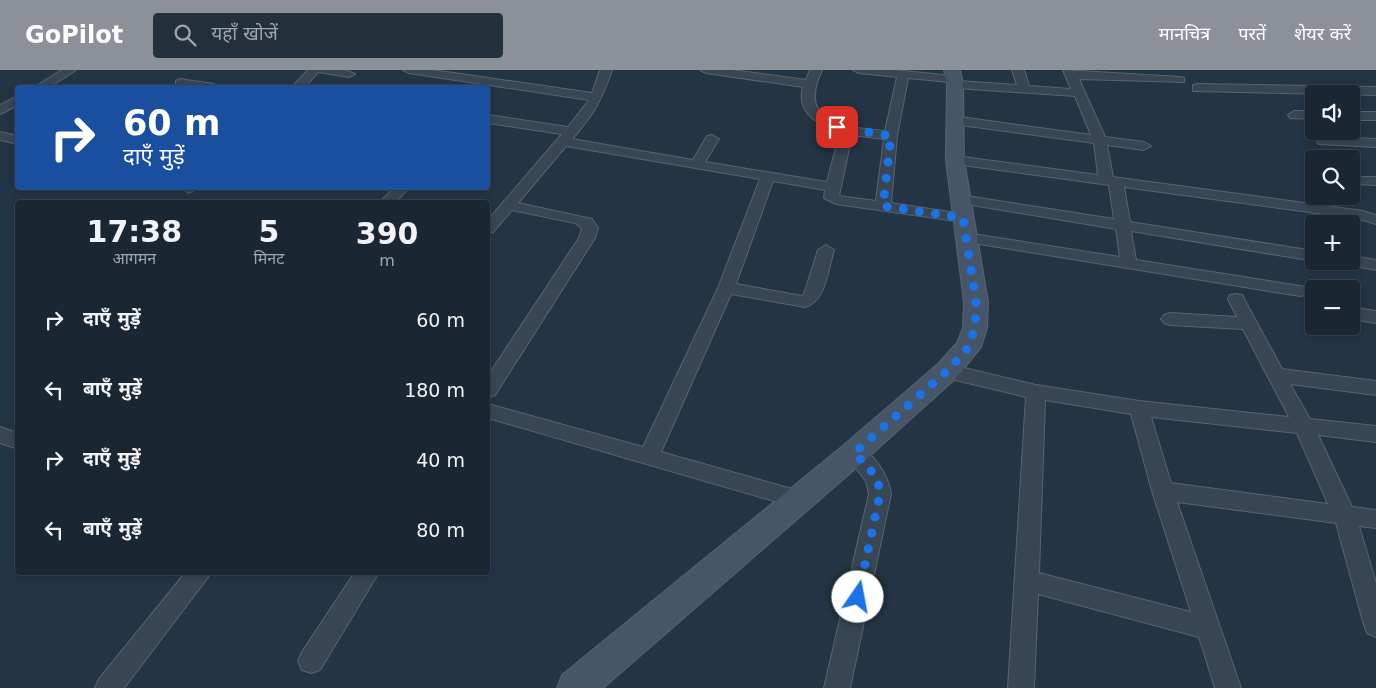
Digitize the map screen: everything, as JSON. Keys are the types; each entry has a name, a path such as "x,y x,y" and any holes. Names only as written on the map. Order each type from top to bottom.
{"street":[{"path":"45,85 70,70"},
{"path":"300,85 314,70"},
{"path":"323,70 351,72"},
{"path":"409,70 597,97"},
{"path":"500,82 509,70"},
{"path":"490,226 568,137 597,97 606,70"},
{"path":"706,70 810,84"},
{"path":"816,70 807,97 812,110 830,124 847,130 891,136"},
{"path":"859,70 953,78 1024,89 1081,93"},
{"path":"1018,70 1024,89"},
{"path":"338,85 351,72"},
{"path":"1071,73 1180,80"},
{"path":"1071,73 1100,140 1123,226 1129,264"},
{"path":"883,206 891,136 903,74"},
{"path":"575,688 854,453 947,371 968,348 975,328 976,302 955,160 953,78"},
{"path":"1196,82 1257,89 1376,91"},
{"path":"180,83 194,85"},
{"path":"0,109 15,101"},
{"path":"1294,114 1305,115"},
{"path":"1360,116 1376,116"},
{"path":"490,119 697,164 833,187"},
{"path":"954,120 1144,146"},
{"path":"847,130 830,195 833,199 963,218 1123,226 1305,255"},
{"path":"0,136 15,139"},
{"path":"697,164 712,139"},
{"path":"1324,141 1376,142"},
{"path":"955,160 1363,215 1376,220"},
{"path":"648,458 726,288 768,176"},
{"path":"389,200 400,190"},
{"path":"490,387 587,238 590,228 587,222 579,219 507,205"},
{"path":"963,218 1129,264 1300,291"},
{"path":"726,288 804,302 812,296 826,250"},
{"path":"1360,263 1376,265"},
{"path":"1236,299 1304,426 1345,516 1375,621"},
{"path":"1360,315 1376,317"},
{"path":"1170,319 1249,324"},
{"path":"947,371 1036,392 1139,408 1376,434"},
{"path":"1276,375 1376,388"},
{"path":"1021,688 1036,392"},
{"path":"1139,408 1163,491 1228,688"},
{"path":"490,412 648,458 798,499"},
{"path":"0,435 15,440"},
{"path":"837,688 880,494 879,484 874,473 854,453"},
{"path":"1163,491 1376,520"},
{"path":"108,688 198,575"},
{"path":"311,661 366,575"},
{"path":"1026,580 1207,628"}],"route":[{"path":"837,127 891,136 883,206 963,218 976,302 975,328 968,348 947,371 854,453 874,473 879,484 880,494 858,597"}]}
